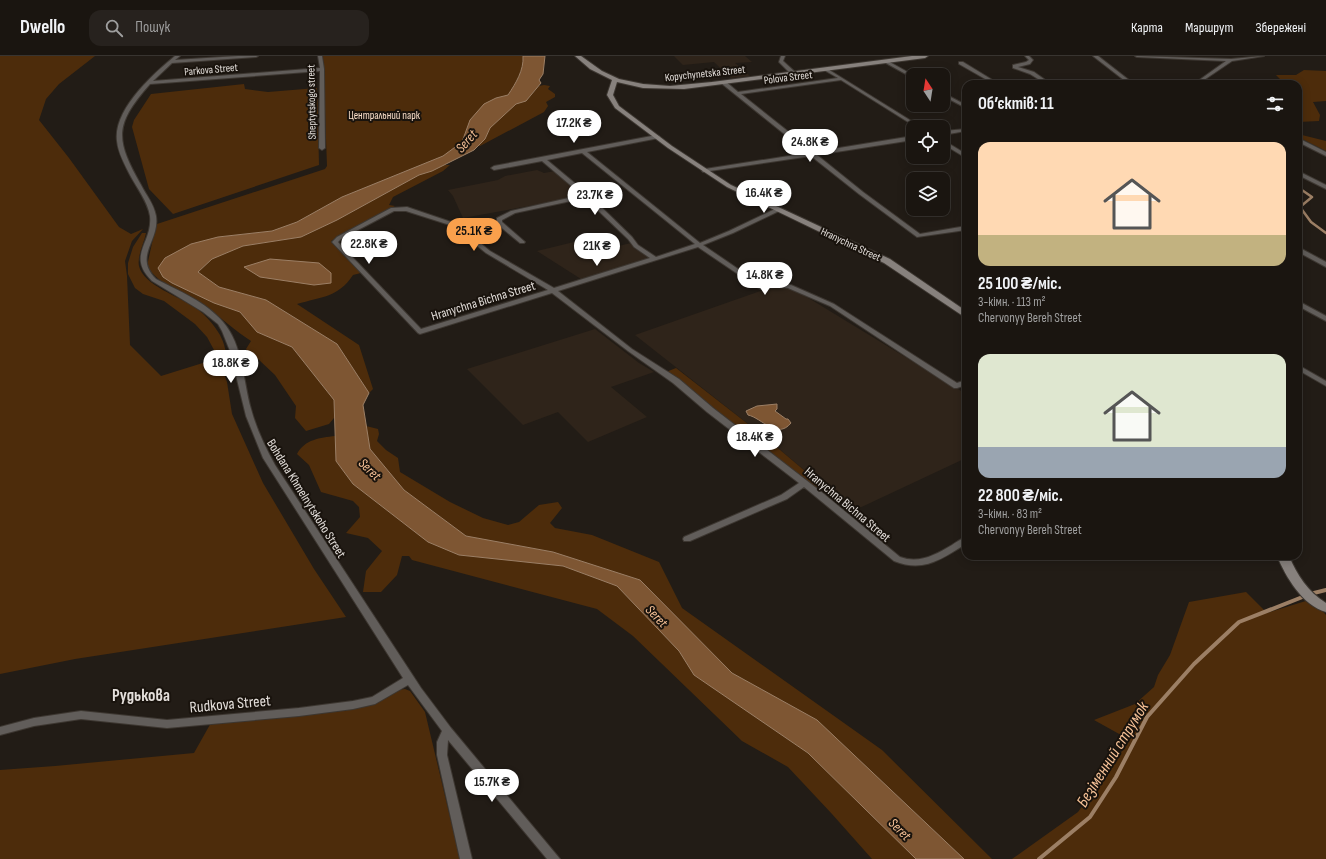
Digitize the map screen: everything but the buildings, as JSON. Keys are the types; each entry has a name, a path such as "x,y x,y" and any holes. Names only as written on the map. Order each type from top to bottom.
{"street":[{"name":"Bohdana Khmelnytskoho Street","path":"178,56 149,82 128,109 119,135 124,155 152,215 152,222 143,258 143,268 154,280 203,309 224,328 233,350 247,409 264,453 324,550 384,638 409,679 447,732 554,859"},
{"path":"171,62 256,56"},
{"name":"Sheptytskogo street","path":"320,56 322,69 322,148"},
{"name":"Kopychynetska Street","path":"578,56 589,65 615,79 636,85 661,88 722,82 925,56"},
{"path":"783,56 781,61 783,65 793,73"},
{"path":"1027,56 1031,60 1028,63 1015,67 1032,73 1043,80"},
{"path":"1094,56 1127,80"},
{"path":"1137,56 1231,60 1262,56"},
{"path":"1201,80 1231,60"},
{"path":"886,61 906,73"},
{"path":"961,64 990,80"},
{"name":"Parkova Street","path":"149,82 322,69"},
{"path":"826,69 909,120"},
{"name":"Hranychna Street","path":"615,79 610,93 613,102 657,137 705,171 740,192 887,261 962,312"},
{"name":"Polova Street","path":"737,93 842,79"},
{"path":"722,82 812,154 919,236 962,229"},
{"path":"950,98 962,106"},
{"path":"950,132 962,131"},
{"path":"494,168 657,137"},
{"path":"705,171 906,139"},
{"path":"1302,142 1326,154"},
{"path":"950,146 962,154"},
{"path":"583,151 699,245 762,288 777,285 793,287 838,308 864,327 957,386 962,384"},
{"path":"543,159 587,196 630,238 636,246 655,259"},
{"path":"1302,175 1326,188"},
{"path":"522,242 498,222 500,219 513,212 587,196"},
{"name":"Hranychna Bichna Street","path":"777,210 731,232 699,245 553,291 420,332 335,242 339,238 393,209 407,209 452,223 462,229 488,252 553,291 630,350 676,381 710,410 804,483 889,554 901,562 912,564 926,561 962,542"},
{"path":"1302,251 1326,265"},
{"path":"1302,305 1326,319"},
{"path":"1302,369 1326,384"},
{"path":"687,539 784,497 804,483"},
{"path":"1285,560 1290,572 1296,580 1311,597 1326,608"},
{"name":"Rudkova Street","path":"0,731 46,719 81,715 167,724 299,712 371,701 409,679"},
{"path":"447,732 442,742 442,755 466,859"}],"shaded area":[{"path":"674,56 745,56 752,62 735,63 750,76 731,78 714,62 683,65"},
{"path":"537,170 544,173 555,171 580,195 556,201 463,218 453,196 448,190 498,180 505,176"},
{"path":"578,241 598,251 631,243 634,248 650,258 581,279 537,251"},
{"path":"775,286 792,288 962,392 962,460 853,511 766,438 635,335"},
{"path":"595,329 639,363 654,372 611,387 647,417 588,442 558,412 523,425 467,369"}],"green space":[{"path":"0,56 95,56 59,84 46,99 39,120 69,158 119,227 131,234 143,229 132,241 125,261 130,345 161,376 206,362 223,371 227,382 232,414 263,483 314,569 346,617 75,659 0,674"},
{"name":"Центральний парк","path":"323,56 523,56 523,61 519,76 508,95 496,98 470,120 462,142 443,156 342,197 297,222 272,231 218,237 172,283 214,303 240,312 257,332 292,347 334,400 334,418 329,424 306,431 295,418 296,406 275,375 258,359 252,358 246,349 251,341 207,308 159,279 147,266 157,224 325,169 327,166"},
{"path":"1304,70 1326,71 1326,101 1313,102 1320,115 1319,121 1302,122 1302,80 1281,80 1276,75 1296,75"},
{"path":"244,84 245,89 268,92 317,88 318,115 313,118 313,120 318,122 319,165 173,214 149,189 132,127 134,120 151,94"},
{"path":"539,86 550,86 548,89 555,94 555,97 546,102 548,106 544,112 478,146 485,139 490,128 516,104 526,101"},
{"path":"1302,135 1326,141 1326,151 1302,139"},
{"path":"444,165 450,165 443,171 393,197 389,205 395,206 331,241 361,273 353,275 342,288 329,295 297,304 359,345 373,389 369,393 337,344 266,300 219,287 198,272 212,259 243,246 301,237 337,220 419,175"},
{"path":"142,233 146,233 139,258 139,266 142,273 155,285 195,307 209,320 223,341 226,351 226,361 220,361 207,337 195,324 164,301 143,294 135,288 128,274 128,263 133,247"},
{"path":"676,368 766,438 825,488 811,486 666,372"},
{"path":"366,426 378,429 379,434 377,441 386,450 398,458 400,472 450,502 483,518 508,525 519,522 539,505 558,502 562,508 550,523 555,528 592,535 659,562 682,608 882,750 992,859 964,859 817,720 732,673 640,580 553,552 466,536 404,490 370,449"},
{"path":"335,436 336,461 353,484 428,542 459,555 563,566 617,586 679,651 694,675 808,753 916,859 872,859 788,767 742,741 633,636 597,609 412,560 409,556 402,556 397,575 381,592 363,592 366,571 382,551 368,538 346,533 360,517 359,507 353,501 321,492 309,465 297,454 304,445 313,440"},
{"path":"1246,592 1267,613 1309,600 1319,607 1326,615 1326,859 1012,859 1078,812 1130,740 1094,720 1135,704 1154,687 1158,675 1170,655 1189,602"},
{"path":"405,689 410,691 425,712 460,859 0,859 0,770 194,753 212,721 366,705 398,690"}],"water":[{"name":"Seret","path":"523,56 545,56 543,74 539,80 541,83 526,101 516,104 490,128 485,139 474,150 432,171 419,175 337,220 301,237 243,246 212,259 198,272 219,287 266,300 337,344 369,393 363,405 370,449 404,490 466,536 553,552 640,580 732,673 817,720 964,859 916,859 808,753 694,675 679,651 617,586 563,566 459,555 428,542 353,484 336,461 334,400 292,347 257,332 240,312 214,303 172,283 163,277 158,268 165,258 191,244 218,237 272,231 297,222 342,197 443,156 462,142 470,120 484,104 496,98 508,95 517,81 521,71"},
{"path":"270,259 319,263 331,273 331,283 314,285 260,277 244,267"},
{"path":"777,404 777,409 775,411 788,419 791,423 786,428 775,429 748,415 746,411 757,406"}],"waterway":[{"name":"Безіменний струмок","path":"1302,190 1312,197 1302,205"},
{"name":"Безіменний струмок","path":"1302,210 1311,222 1326,233"},
{"name":"Безіменний струмок","path":"1310,594 1326,590"},
{"name":"Безіменний струмок","path":"1039,859 1090,817 1116,777 1147,717 1194,664 1239,622 1305,596"}],"district":[{"name":"Рудькова","path":"141,695"}]}
